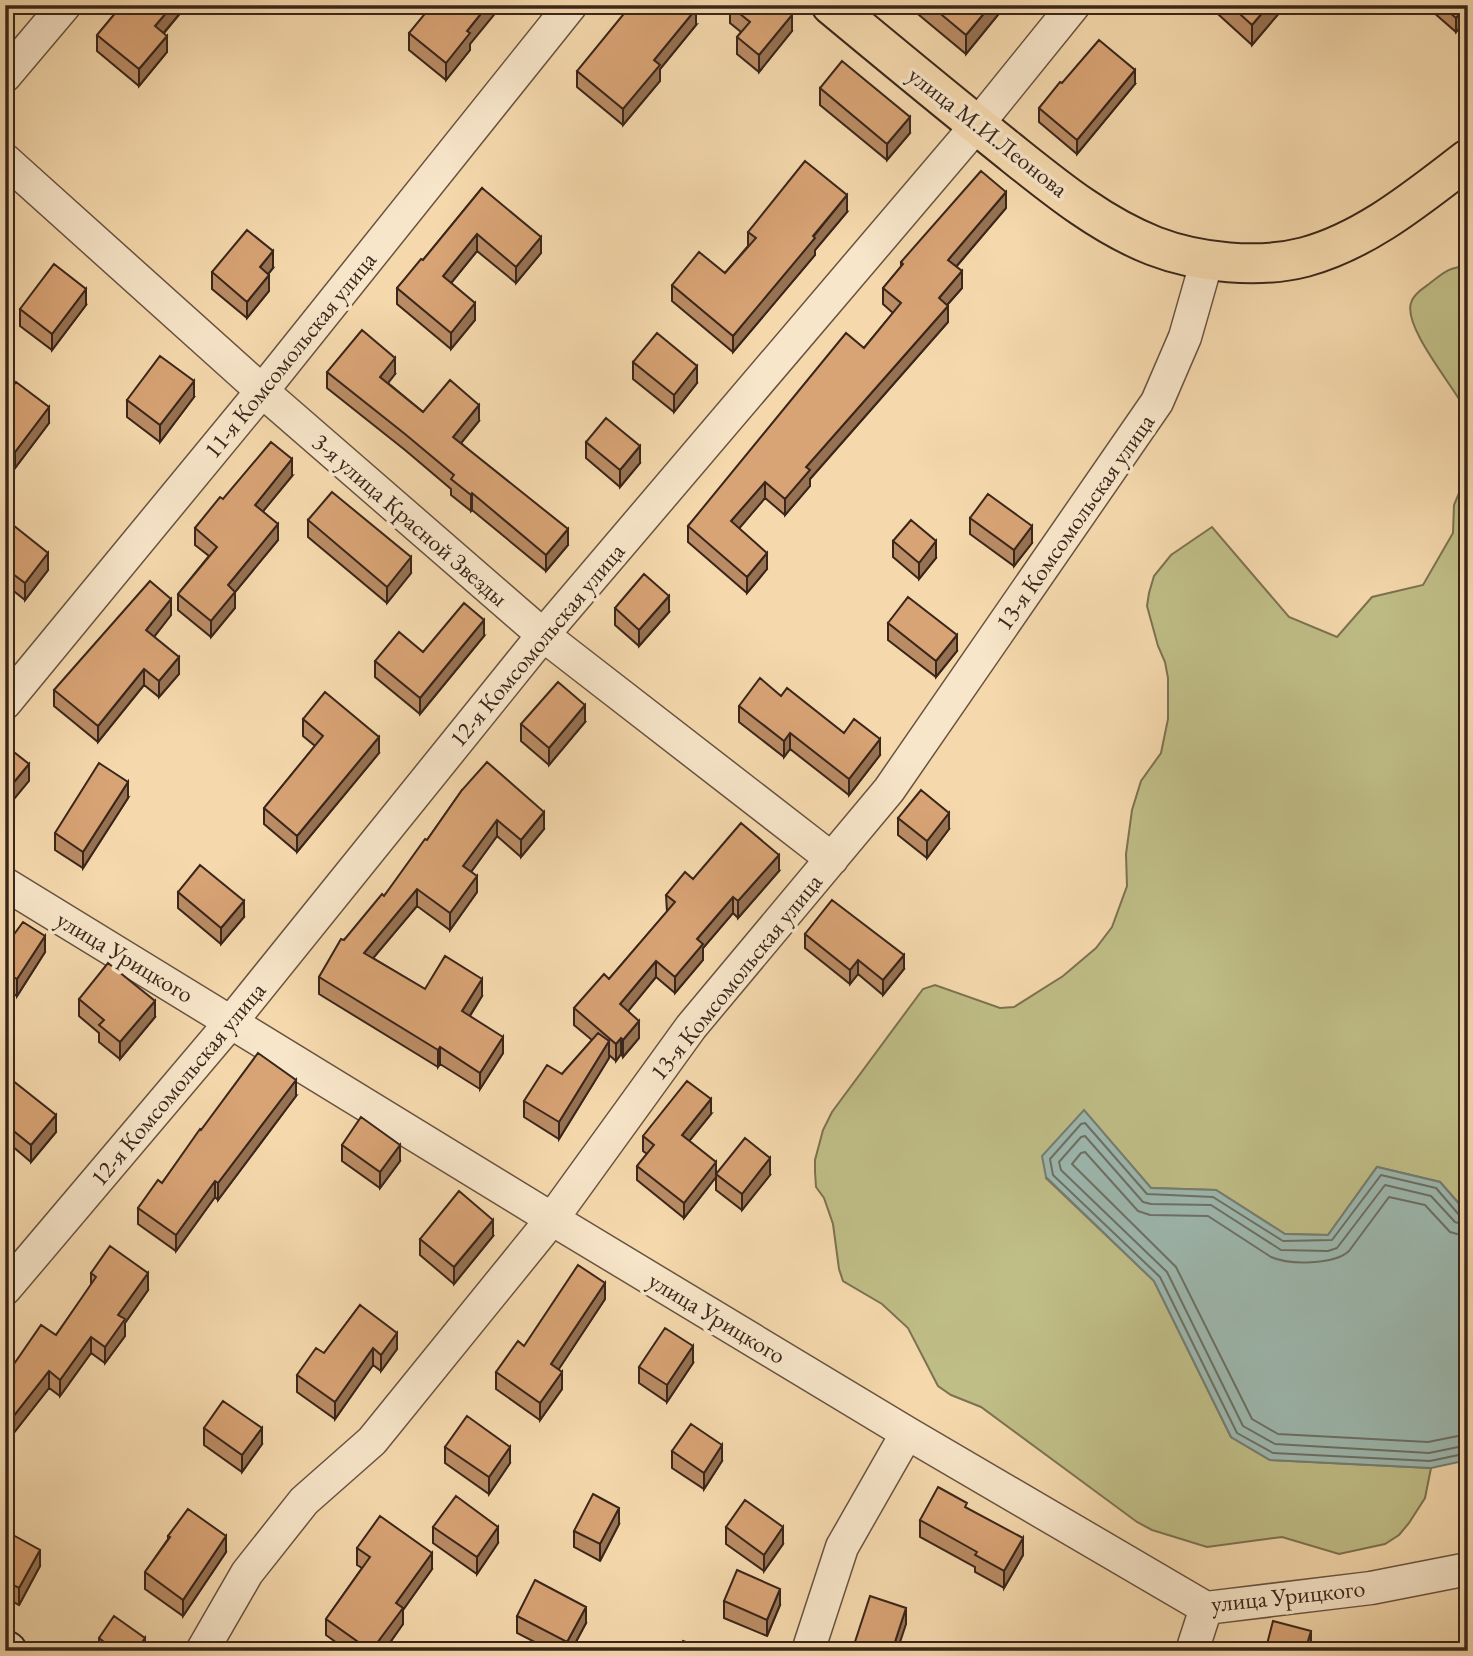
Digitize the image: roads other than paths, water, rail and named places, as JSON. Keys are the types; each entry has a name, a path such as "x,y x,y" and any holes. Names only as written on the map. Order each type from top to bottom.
{"main road":[{"name":"улица М.И.Леонова","path":"831,5 977,125 1054,186 1096,215 1153,246 1207,260"},
{"path":"1207,260 1251,264 1304,257 1354,239 1407,205 1468,159"}],"street":[{"path":"5,76 65,5"},
{"name":"11-я Комсомольская улица","path":"5,703 262,391 571,5"},
{"name":"12-я Комсомольская улица","path":"5,1289 231,1021 543,635 977,125 1074,5"},
{"name":"3-я улица Красной Звезды","path":"5,160 262,391 543,635 832,859"},
{"name":"13-я Комсомольская улица","path":"202,1651 247,1573 304,1500 372,1441 552,1219 691,1027 889,790 1157,402 1185,337 1207,260"},
{"name":"улица Урицкого","path":"5,884 552,1219 907,1433 1206,1608 1371,1588 1468,1569"},
{"path":"808,1651 842,1547 907,1433"},
{"path":"1192,1651 1206,1608"}],"water":[{"path":"1084,1110 1151,1188 1216,1190 1285,1234 1328,1235 1377,1167 1440,1182 1468,1214 1468,1460 1431,1468 1270,1460 1231,1437 1154,1281 1046,1177 1042,1156"}]}
